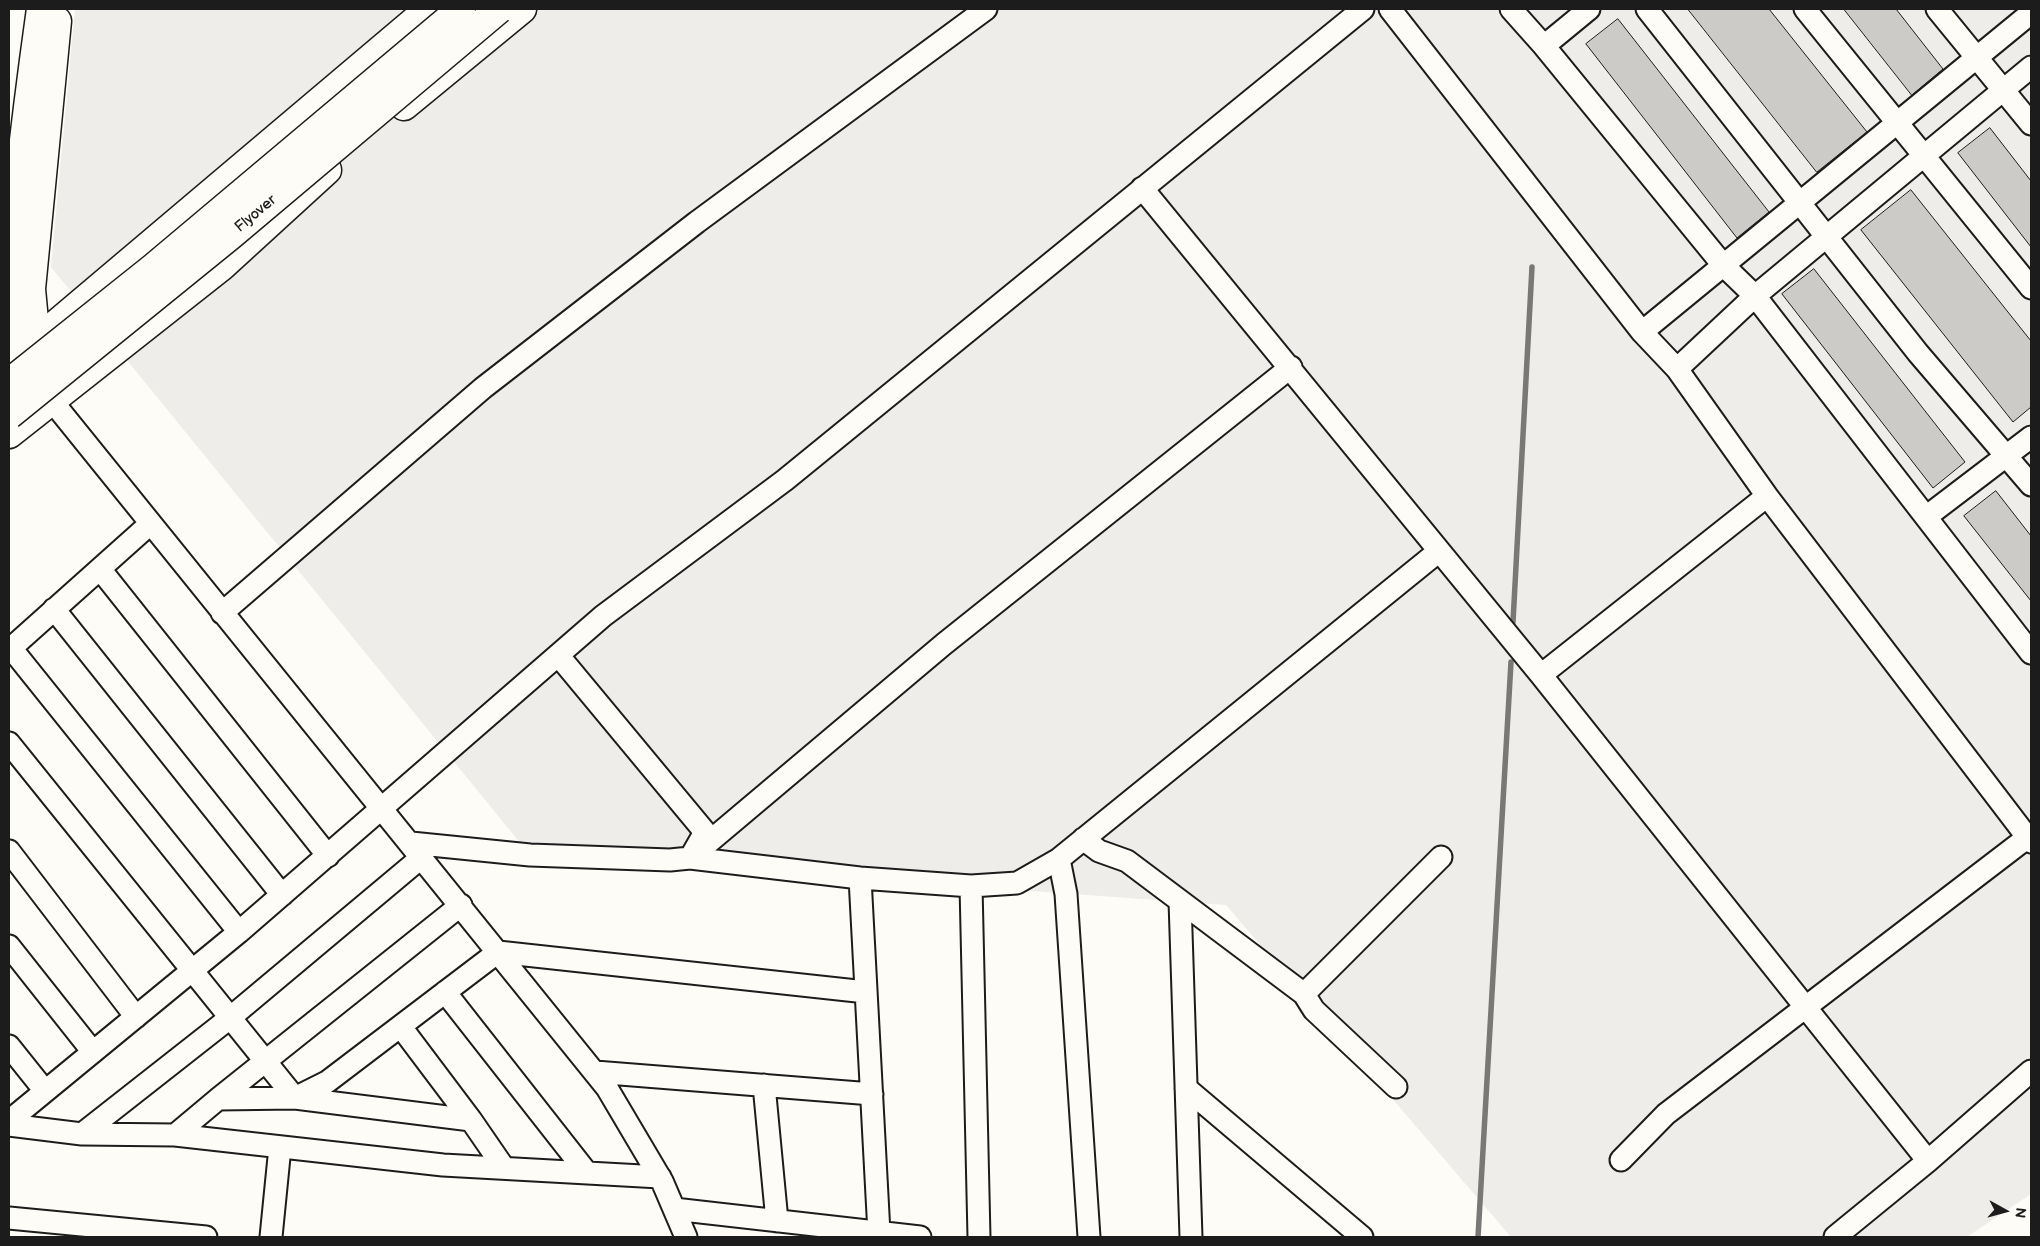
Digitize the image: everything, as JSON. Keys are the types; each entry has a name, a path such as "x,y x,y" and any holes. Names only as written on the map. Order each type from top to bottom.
{"main road":[{"path":"41,9 24,130 10,273 10,369 15,422 52,401 222,266 339,159 522,9"},
{"path":"52,401 36,342 32,289 58,9"},
{"path":"10,369 36,342 429,9"},
{"name":"Flyover","path":"10,369 153,268 461,9"},
{"name":"Flyover","path":"15,422 499,9"}],"street":[{"path":"222,613 483,388 697,222 986,9"},
{"path":"9,1121 192,971 328,856 602,616 785,480 1363,9"},
{"path":"1390,9 1642,332 1677,369 1768,496 2029,840 1806,1006 1666,1114 1621,1160"},
{"path":"1511,9 1544,46 1723,265 1755,296 2031,654"},
{"path":"1544,46 1589,9"},
{"path":"1647,9 1801,202 1918,353 2031,485"},
{"path":"1805,9 2031,288"},
{"path":"1937,9 2031,124"},
{"path":"1642,332 2031,13"},
{"path":"1677,369 1755,296 2031,67"},
{"path":"1142,188 1291,367 1541,675 1928,1161"},
{"path":"690,858 952,638 1291,367"},
{"path":"52,401 595,1072 607,1088 660,1177 686,1237"},
{"path":"1926,517 2031,437"},
{"path":"1541,675 1768,496"},
{"path":"150,524 10,649 238,932"},
{"path":"82,1134 231,1016 416,850 670,860 690,858 860,878 972,886 1017,883 1059,859 1439,551"},
{"path":"100,569 328,856"},
{"path":"54,609 282,894"},
{"path":"558,655 705,832 690,858"},
{"path":"9,743 192,971 231,1016 295,1098"},
{"path":"1083,839 1100,852 1127,861 1304,994 1314,1010 1396,1087"},
{"path":"9,851 136,1017"},
{"path":"1304,994 1441,857"},
{"path":"1059,859 1066,894 1089,1237"},
{"path":"860,878 879,1233"},
{"path":"972,886 979,1237"},
{"path":"1180,901 1191,1237"},
{"path":"175,1135 461,905"},
{"path":"9,946 93,1052"},
{"path":"295,1098 327,1082 498,952 866,992"},
{"path":"446,992 587,1172"},
{"path":"401,1027 471,1120 504,1168"},
{"path":"9,1046 45,1092"},
{"path":"1835,1237 1928,1161 2031,1071"},
{"path":"595,1072 872,1094"},
{"path":"764,1085 777,1221"},
{"path":"1186,1088 1362,1237"},
{"path":"218,1099 295,1098 471,1120"},
{"path":"9,1125 82,1134 175,1135 443,1164 660,1177"},
{"path":"271,1237 280,1147"},
{"path":"674,1210 920,1237"},
{"path":"9,1218 206,1237"}],"shaded area":[{"path":"75,9 2031,9 2031,1194 1967,1237 1511,1237 1226,905 530,855 51,267"}],"building":[{"path":"1688,9 1769,9 1867,132 1817,172"},
{"path":"1844,9 1896,9 1943,69 1912,95"},
{"path":"1618,19 1769,212 1737,238 1586,44"},
{"path":"1990,128 2031,181 2031,247 1958,153"},
{"path":"1911,190 2031,341 2031,407 2013,422 1861,230"},
{"path":"1814,269 1965,462 1933,488 1782,294"},
{"path":"1996,491 2031,536 2031,601 1964,516"}],"waterway":[{"path":"1513,622 1532,267"},
{"path":"1478,1237 1511,662"}]}
